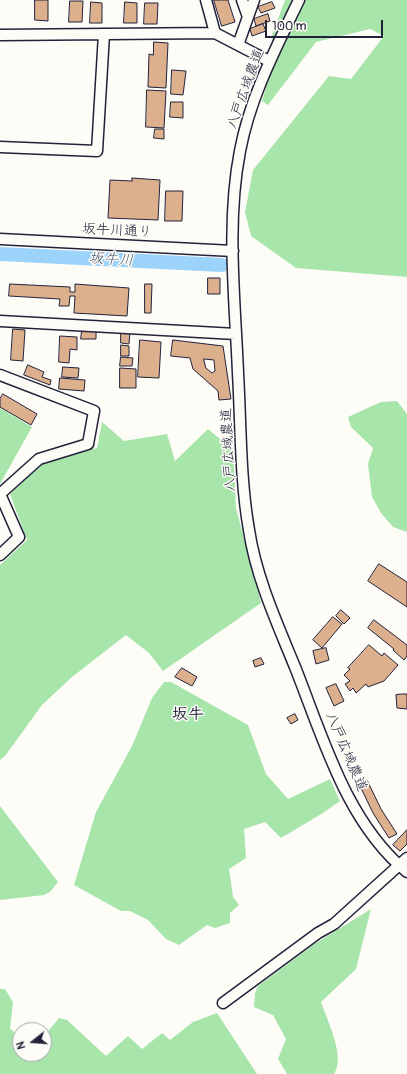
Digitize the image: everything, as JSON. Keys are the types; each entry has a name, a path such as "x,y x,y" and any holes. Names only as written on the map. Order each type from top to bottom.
{"street":[{"path":"206,0 216,32"},
{"path":"242,0 248,17"},
{"path":"238,44 254,0"},
{"name":"八戸広域農道","path":"299,0 270,61 251,107 240,149 234,191 233,251 236,334 244,490 248,525 264,587 344,788 372,836 403,869"},
{"path":"0,35 216,32 270,61"},
{"path":"0,147 97,151 104,34"},
{"name":"坂牛川通り","path":"0,240 233,251"},
{"path":"0,320 236,334"},
{"path":"0,374 94,411 88,444 39,459 0,494 19,537 0,555"},
{"path":"223,1003 318,933 334,924 403,869 407,858"}],"green space":[{"path":"285,0 407,0 407,277 296,268 251,236 245,212 253,170 329,76 351,79 384,36 370,29 316,42 268,105 262,101 273,65 272,35"},
{"path":"397,401 407,414 407,532 393,527 381,513 372,497 368,464 373,448 351,427 348,417 381,402"},
{"path":"0,408 32,427 0,484"},
{"path":"102,422 124,441 167,434 175,461 208,429 233,450 236,508 261,603 163,671 149,653 126,635 72,677 42,705 5,756 0,760 0,565 27,540 10,494 42,464 97,448"},
{"path":"164,682 171,682 248,725 266,774 288,799 330,779 340,801 281,838 265,822 244,829 246,858 229,869 233,897 239,905 230,913 230,923 215,928 207,925 179,945 166,939 148,920 130,911 121,911 74,885 96,812 132,746 152,698"},
{"path":"0,806 58,882 50,892 44,895 0,900"},
{"path":"371,909 356,969 321,1002 337,1048 337,1067 334,1074 287,1074 278,1059 286,1039 273,1015 254,1007 255,993 258,986 313,945"},
{"path":"0,989 5,989 13,1002 10,1029 12,1030 12,1062 52,1062 52,1026 59,1018 67,1020 106,1056 128,1036 142,1049 162,1033 170,1040 193,1022 217,1013 257,1074 0,1074"}],"building":[{"path":"35,0 48,0 48,21 35,20"},
{"path":"214,0 228,0 235,22 222,26"},
{"path":"70,1 83,1 82,22 69,22"},
{"path":"91,2 102,3 102,23 90,23"},
{"path":"125,2 137,3 137,23 124,23"},
{"path":"272,2 275,8 261,13 258,7"},
{"path":"145,3 158,3 157,24 144,24"},
{"path":"268,14 270,21 256,26 254,19"},
{"path":"263,24 266,31 252,36 250,29"},
{"path":"154,42 168,43 166,88 148,87 149,54 153,55"},
{"path":"172,70 186,71 183,95 171,94"},
{"path":"147,90 166,91 164,128 146,127"},
{"path":"171,102 183,102 183,118 170,117"},
{"path":"155,129 164,129 164,139 154,138"},
{"path":"132,178 160,180 158,220 108,218 110,180 132,181"},
{"path":"166,191 183,191 182,221 165,221"},
{"path":"208,278 220,278 220,294 208,294"},
{"path":"10,284 70,287 70,292 75,292 75,284 129,288 127,316 74,313 75,296 70,296 69,306 59,306 60,299 9,296"},
{"path":"145,284 152,284 151,313 145,313"},
{"path":"13,329 25,330 23,361 11,360"},
{"path":"82,331 96,331 96,339 81,339"},
{"path":"121,331 130,332 129,344 121,343"},
{"path":"60,336 77,337 77,350 70,349 69,363 59,362"},
{"path":"140,340 161,342 159,378 138,377"},
{"path":"173,340 223,346 231,399 219,400 218,391 193,369 190,358 171,356","holes":["204,359 214,360 215,371 212,373 206,368"]},
{"path":"121,345 129,346 129,356 121,356"},
{"path":"121,357 133,358 132,366 120,366"},
{"path":"28,365 44,372 42,377 51,380 50,385 24,375"},
{"path":"63,367 79,368 78,378 62,377"},
{"path":"120,368 136,369 136,388 120,388"},
{"path":"60,378 85,380 84,391 59,389"},
{"path":"3,394 37,414 31,425 0,407 0,399"},
{"path":"379,564 407,582 407,607 368,581"},
{"path":"341,610 350,618 344,624 336,616"},
{"path":"333,617 342,624 322,648 313,640"},
{"path":"374,620 407,645 407,656 404,660 393,650 394,649 368,628"},
{"path":"369,645 382,656 384,653 398,665 384,681 368,687 366,684 356,693 353,688 350,691 345,684 350,681 344,675 350,669 348,668"},
{"path":"326,648 329,660 316,664 313,651"},
{"path":"261,658 264,664 255,667 253,661"},
{"path":"182,668 197,677 192,686 175,677"},
{"path":"336,684 344,701 334,706 326,688"},
{"path":"407,694 407,709 397,708 396,695"},
{"path":"295,714 298,720 291,724 287,718"},
{"path":"367,780 381,809 397,834 389,838 373,813 359,784"},
{"path":"407,830 407,844 400,851 393,845"}],"waterway":[{"name":"坂牛川","path":"0,254 222,265"}],"district":[{"name":"坂牛","path":"188,715"}]}
